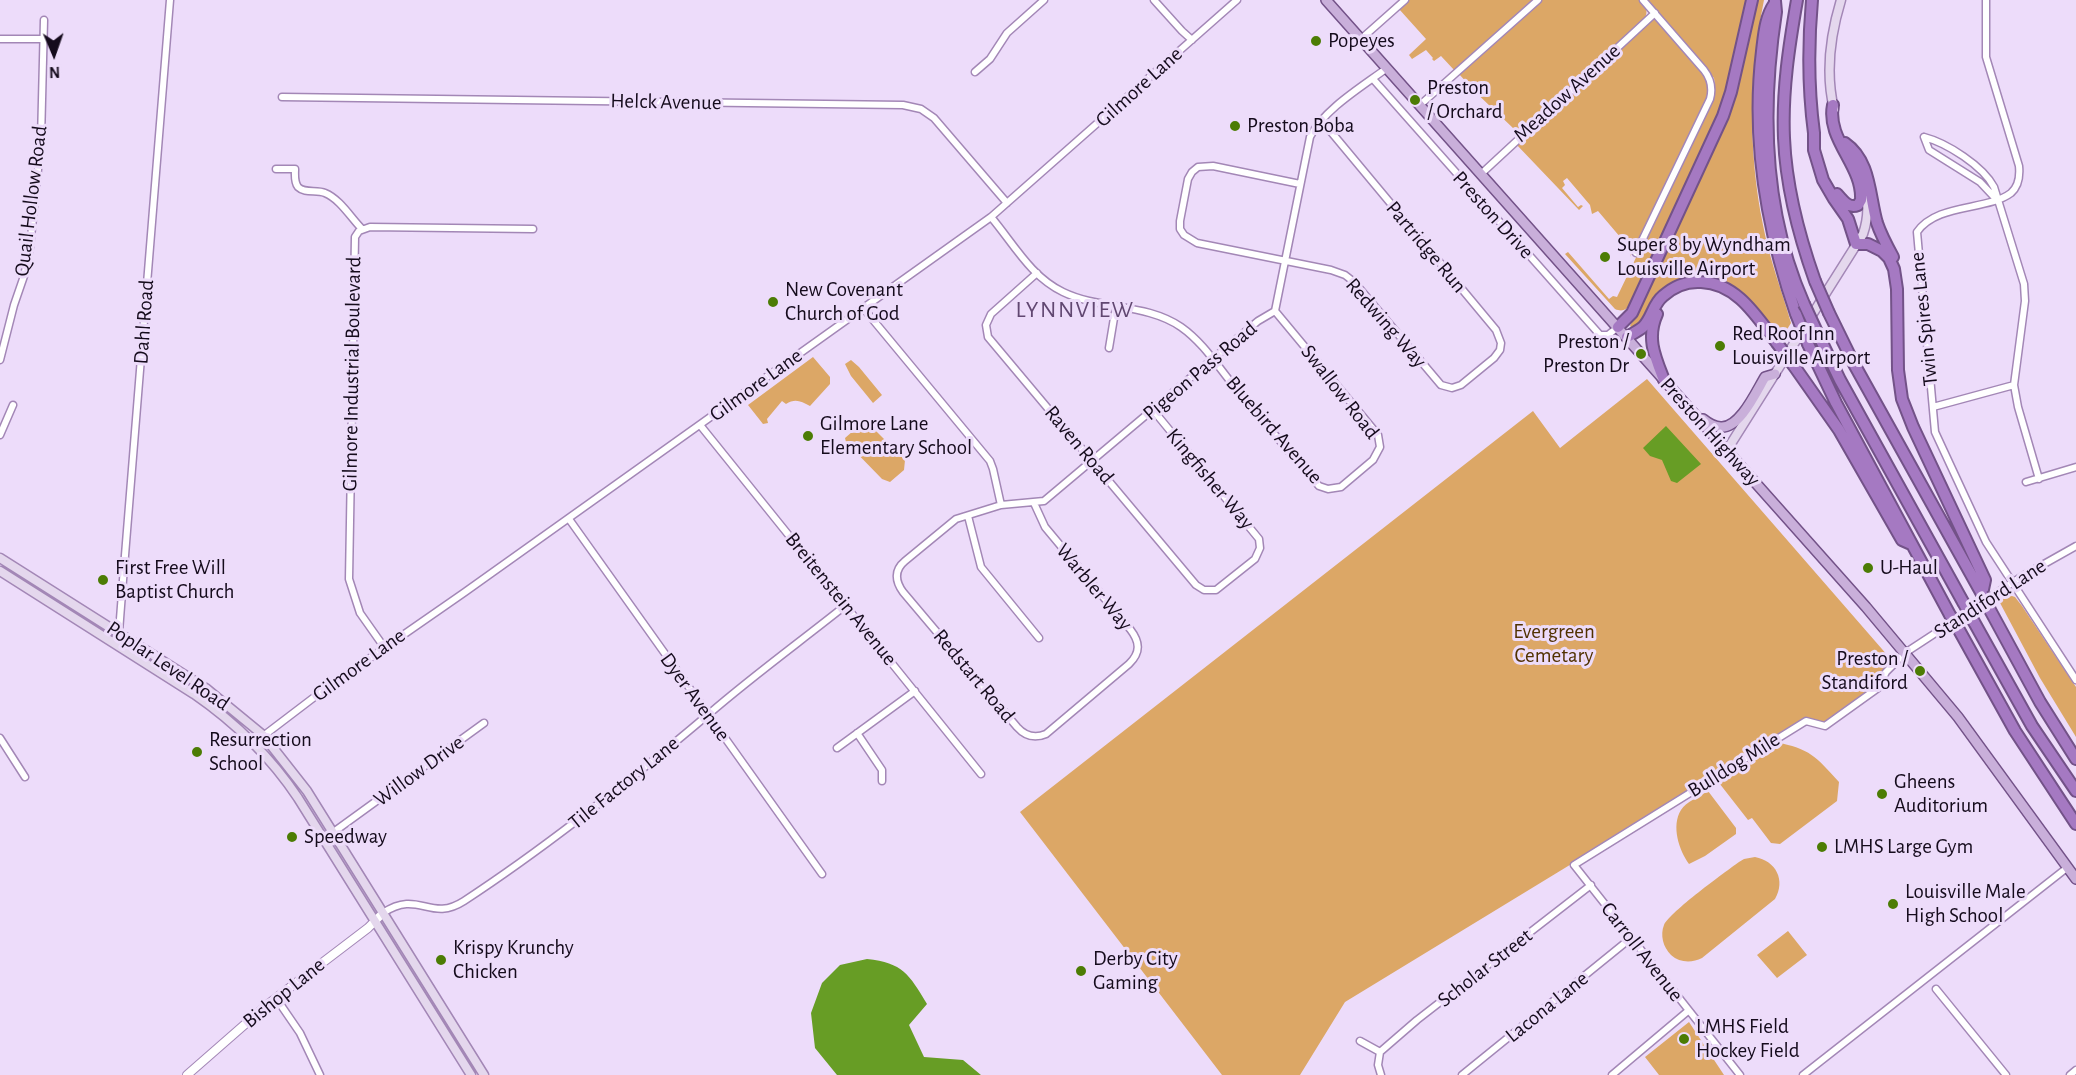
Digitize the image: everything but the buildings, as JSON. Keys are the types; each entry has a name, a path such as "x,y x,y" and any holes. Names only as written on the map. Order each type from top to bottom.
{"highway":[{"path":"1618,327 1632,313 1723,117 1752,0"},
{"path":"1797,0 1787,61 1784,138 1787,171 1801,236 1815,282 1854,364 2040,702 2076,759"},
{"path":"1812,0 1809,58 1814,150 1823,180 1848,219 1856,244 1868,244 1882,251 1889,258 1894,269 1897,289 1900,389 1905,409 1985,580 1982,594"},
{"path":"1775,2 1776,12 1767,82 1768,153 1776,213 1789,265 1804,304 1840,380 2032,726 2076,791"},
{"path":"1775,2 1768,12 1761,64 1758,105 1760,145 1773,236 1796,314 1836,403 1911,544 2015,731 2076,824"},
{"path":"1814,133 1822,164 1834,189 1846,204 1858,205 1862,197 1860,186 1832,120 1833,105"},
{"path":"1845,143 1853,148 1868,178 1879,227 1900,274 1901,330 1897,339"},
{"path":"1627,337 1642,328 1660,298 1670,290 1689,281 1716,283 1732,291 1794,366 1839,430 1902,540 1911,544"},
{"path":"1664,380 1652,346 1651,335 1654,322 1659,310 1669,297 1681,289 1701,282"}],"main road":[{"name":"Preston Highway","path":"1326,0 1905,653 1958,717 2076,879"},
{"path":"1727,450 1856,244 1866,224 1868,205 1864,181 1845,143 1833,105 1830,45 1841,0"},
{"path":"1695,415 1718,427 1730,426 1742,415 1765,377 1774,374"},
{"name":"Poplar Level Road","path":"0,558 207,689 263,735 298,777 484,1075"},
{"name":"Poplar Level Road","path":"0,571 210,705 254,743 286,780 471,1075"}],"street":[{"name":"Dahl Road","path":"113,643 119,632 170,0"},
{"path":"975,72 990,58 1007,33 1044,0"},
{"path":"1154,0 1192,40"},
{"name":"Gilmore Lane","path":"254,743 384,647 569,519 991,217 1237,0"},
{"path":"1361,39 1405,0"},
{"path":"1420,105 1538,0"},
{"path":"1636,253 1710,99 1711,82 1704,70 1643,0"},
{"name":"Twin Spires Lane","path":"1986,0 1986,57 2020,173 2014,190 1997,199 1938,215 1917,232 1935,432 1986,542 2076,681"},
{"name":"Meadow Avenue","path":"1481,174 1655,13"},
{"name":"Quail Hollow Road","path":"0,360 30,247 41,140 44,20"},
{"path":"0,39 42,39"},
{"name":"Pigeon Pass Road","path":"1034,504 1044,501 1258,321 1275,311 1310,137 1322,122 1352,94 1387,68"},
{"name":"Preston Drive","path":"1372,79 1600,334 1608,335 1618,327"},
{"name":"Helck Avenue","path":"282,97 903,105 921,109 934,118 1008,203"},
{"name":"Partridge Run","path":"1322,122 1498,333 1501,343 1500,350 1477,373"},
{"path":"1997,199 1980,182 1929,150 1924,137 1936,140 1988,176 1994,187 2025,292 2014,385 2039,479"},
{"name":"Redwing Way","path":"1300,184 1213,166 1203,166 1194,170 1188,179 1179,221 1184,236 1197,243 1331,270 1350,279 1441,385 1458,387 1477,373"},
{"path":"276,169 295,169 295,180 298,187 305,191 315,190 328,194 362,229"},
{"name":"Bluebird Avenue","path":"991,217 1044,281 1072,296 1154,314 1171,321 1187,332 1319,486 1337,489 1358,473"},
{"name":"Gilmore Industrial Boulevard","path":"384,647 360,613 352,593 348,570 355,237 362,229 370,227 533,229"},
{"name":"Raven Road","path":"1036,273 991,314 986,325 987,334 1196,585 1204,590 1216,590 1234,577"},
{"path":"1109,348 1116,306"},
{"path":"864,309 990,461 1001,505"},
{"name":"Swallow Road","path":"1275,311 1378,435 1379,452 1358,473"},
{"path":"1933,407 2014,385"},
{"path":"0,435 13,405"},
{"name":"Kingfisher Way","path":"1153,410 1257,536 1260,544 1257,555 1234,577"},
{"name":"Breitenstein Avenue","path":"700,425 981,774"},
{"path":"2026,482 2076,467"},
{"path":"1034,504 1001,505 968,516 976,555 981,567 1040,638"},
{"name":"Warbler Way","path":"1034,504 1045,527 1136,637 1138,644 1136,656 1123,669"},
{"name":"Redstart Road","path":"968,516 952,521 900,565 896,576 897,582 903,592 1025,735 1038,737 1046,734 1123,669"},
{"name":"Dyer Avenue","path":"569,519 822,874"},
{"name":"Standiford Lane","path":"1905,653 2076,546"},
{"name":"Tile Factory Lane","path":"383,914 404,903 443,910 463,902 555,837 846,605"},
{"name":"Bulldog Mile","path":"1591,885 1574,866 1806,721 1826,726 1878,688 1886,672 1905,653"},
{"path":"837,748 915,691"},
{"name":"Willow Drive","path":"324,839 484,723"},
{"path":"857,733 882,770 882,781"},
{"path":"0,738 25,777"},
{"path":"1803,1075 2068,867"},
{"name":"Carroll Avenue","path":"1591,885 1740,1075"},
{"name":"Scholar Street","path":"1380,1052 1417,1020 1591,885"},
{"name":"Bishop Lane","path":"187,1075 276,998 383,914"},
{"name":"Lacona Lane","path":"1462,1075 1631,938"},
{"path":"1936,989 2006,1075"},
{"path":"276,998 300,1033 320,1075"},
{"path":"1612,1075 1688,1011"},
{"path":"1360,1041 1380,1052 1378,1065 1382,1075"},
{"path":"2070,1075 2076,1070"}],"green space":[{"path":"1409,0 1535,0 1455,71 1441,56 1434,61 1426,50 1412,59 1409,55 1426,39 1399,9"},
{"path":"1542,0 1640,0 1647,12 1644,20 1519,134 1459,74"},
{"path":"1646,0 1747,0 1728,85 1717,118 1630,305 1620,310 1615,309 1565,254 1568,252 1609,299 1613,296 1617,297 1712,100 1715,86 1714,78"},
{"path":"1756,0 1764,0 1755,56 1752,112 1758,197 1772,262 1791,323 1780,341 1741,293 1729,283 1702,274 1683,280 1633,329 1630,326 1712,149"},
{"path":"1656,19 1705,73 1710,85 1708,98 1630,257 1632,251 1598,211 1592,214 1590,205 1567,178 1563,181 1565,185 1562,188 1578,207 1583,206 1579,210 1515,143 1652,20"},
{"path":"813,357 830,377 830,384 810,406 798,401 786,404 782,401 767,419 768,423 763,424 748,405"},
{"path":"851,360 882,395 873,403 851,376 845,364"},
{"name":"Evergreen Cemetary","path":"1647,379 1895,664 1878,688 1825,726 1806,721 1345,1002 1300,1075 1222,1075 1020,812 1533,411 1560,448"},
{"path":"865,423 905,460 904,470 890,482 882,479 846,442 845,438"},
{"path":"2009,595 2015,597 2022,606 2076,687 2076,737 2040,678 1999,601"},
{"path":"1775,742 1805,751 1839,782 1837,801 1780,844 1771,843 1752,818 1748,820 1716,779"},
{"path":"1708,791 1736,828 1736,834 1705,856 1689,864 1682,852 1676,830 1678,816 1686,804"},
{"path":"1755,857 1769,863 1777,872 1779,885 1775,899 1702,958 1686,961 1678,960 1671,955 1662,937 1664,925 1668,919 1698,892 1739,862"},
{"path":"1788,931 1807,955 1777,978 1757,955"},
{"name":"LMHS Field Hockey Field","path":"1689,1022 1724,1075 1659,1075 1645,1057"}],"shaded area":[{"path":"1666,426 1701,464 1677,483 1671,481 1662,460 1650,456 1643,448"},
{"path":"867,959 889,964 904,972 927,1004 909,1025 924,1057 963,1060 981,1075 837,1075 815,1048 811,1013 822,983 840,965"}],"place":[{"name":"Popeyes","path":"1316,41"},
{"name":"Preston / Orchard","path":"1415,100"},
{"name":"Preston Boba","path":"1235,126"},
{"name":"Super 8 by Wyndham Louisville Airport","path":"1605,257"},
{"name":"New Covenant Church of God","path":"773,302"},
{"name":"Red Roof Inn Louisville Airport","path":"1720,346"},
{"name":"Preston / Preston Dr","path":"1641,354"},
{"name":"Gilmore Lane Elementary School","path":"808,436"},
{"name":"U-Haul","path":"1868,568"},
{"name":"First Free Will Baptist Church","path":"103,580"},
{"name":"Preston / Standiford","path":"1920,671"},
{"name":"Resurrection School","path":"197,752"},
{"name":"Gheens Auditorium","path":"1882,794"},
{"name":"Speedway","path":"292,837"},
{"name":"LMHS Large Gym","path":"1822,847"},
{"name":"Louisville Male High School","path":"1893,904"},
{"name":"Krispy Krunchy Chicken","path":"441,960"},
{"name":"Derby City Gaming","path":"1081,971"},
{"name":"LMHS Field Hockey Field","path":"1684,1039"}],"district":[{"name":"LYNNVIEW","path":"1075,310"}]}
